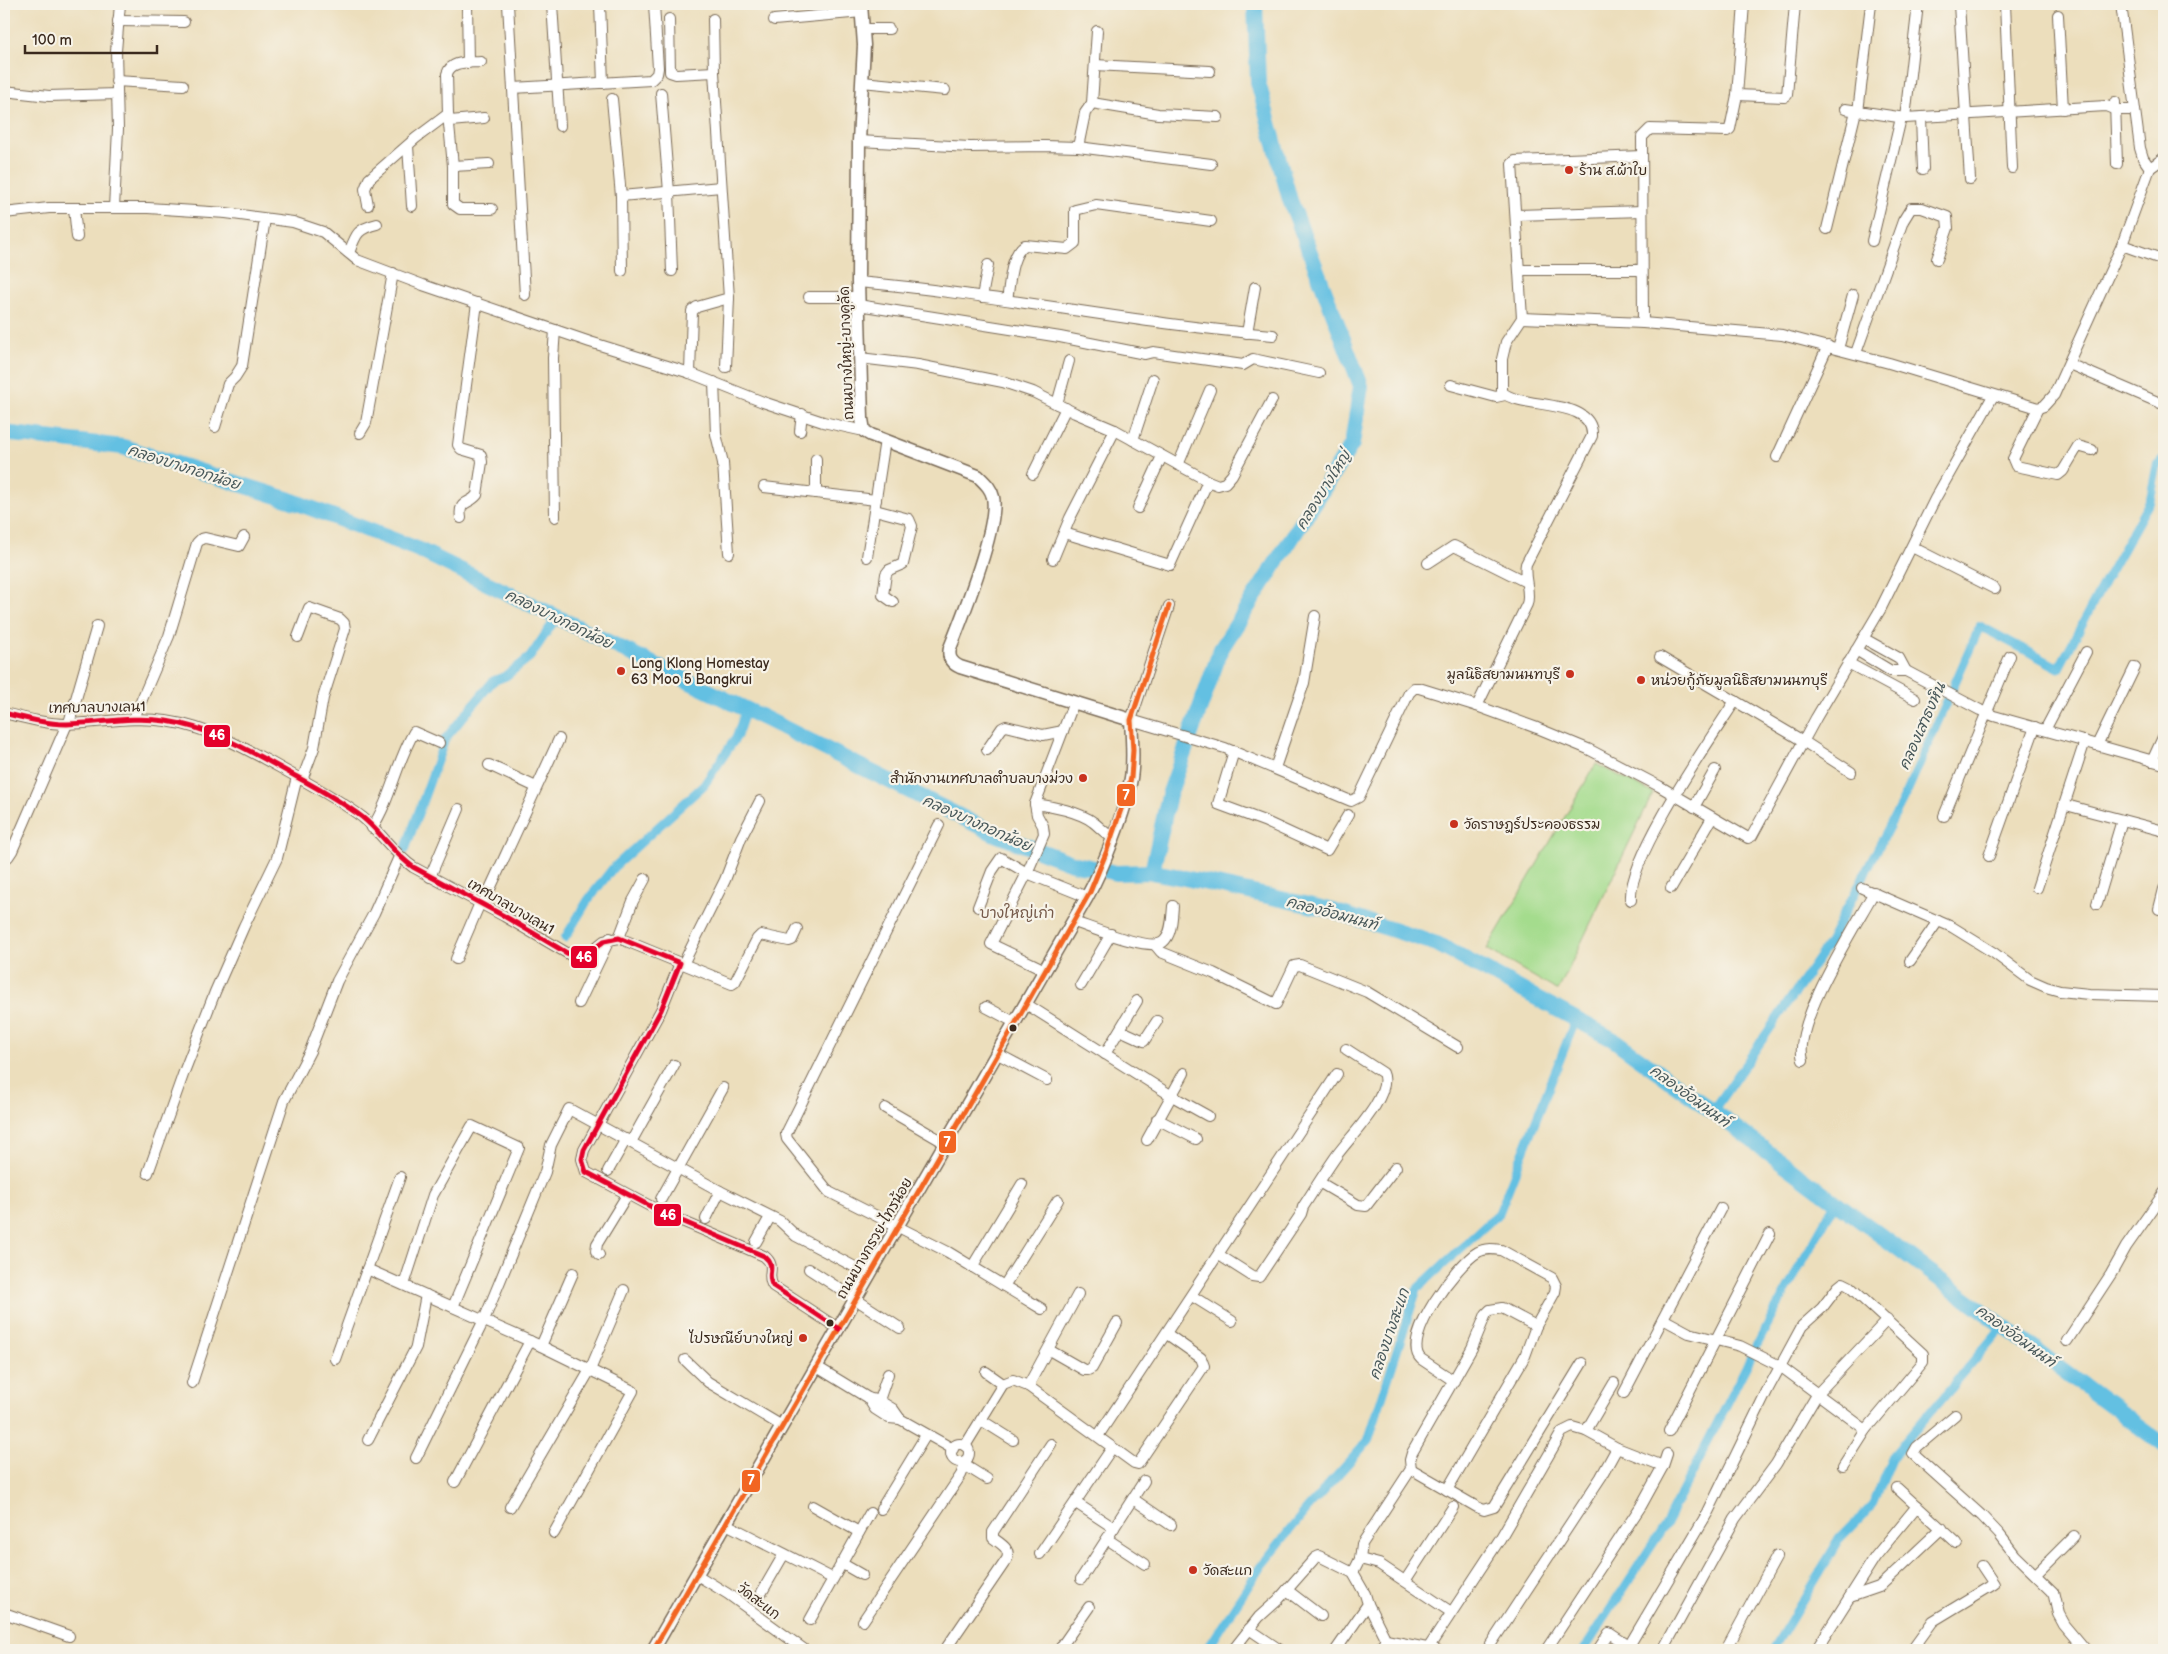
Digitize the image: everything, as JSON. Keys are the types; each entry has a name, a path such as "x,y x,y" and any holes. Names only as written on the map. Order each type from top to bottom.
{"street":[{"path":"114,208 118,128 116,81 120,4"},
{"path":"467,4 468,63"},
{"path":"508,4 525,295"},
{"path":"552,4 560,126"},
{"path":"600,4 602,83"},
{"path":"513,88 652,80 657,74 654,4"},
{"path":"1643,323 1642,137 1650,129 1727,131 1732,124 1736,95 1744,4"},
{"path":"1736,95 1784,97 1787,95 1795,4"},
{"path":"1827,229 1853,111 1871,4"},
{"path":"1872,241 1903,118 1918,4"},
{"path":"1959,4 1970,179"},
{"path":"2005,4 2012,168"},
{"path":"2121,4 2140,148 2143,158 2150,168"},
{"path":"774,20 862,8"},
{"name":"ถนนบางใหญ่-บางคูลัด","path":"862,8 864,29 859,141 858,301 864,431 978,476 990,488 994,499 991,528 970,595 950,648 949,653 952,661 960,667 1131,720"},
{"path":"2058,15 2063,109"},
{"path":"669,19 670,72 676,74 714,72"},
{"path":"713,19 714,72 729,298 726,368"},
{"path":"118,21 184,22"},
{"path":"864,29 889,29"},
{"path":"1078,148 1085,114 1092,103 1097,31"},
{"path":"481,62 453,64 446,74 454,206 460,209 492,208"},
{"path":"1095,65 1210,71"},
{"path":"116,81 183,85"},
{"path":"862,82 945,90"},
{"path":"4,92 49,96 117,94"},
{"path":"661,93 669,192 672,271"},
{"path":"612,99 621,196 622,271"},
{"path":"1092,103 1158,114 1218,117"},
{"path":"1853,111 1903,118 1921,118 2134,104"},
{"path":"2112,106 2117,164"},
{"path":"368,205 366,184 378,170 430,126 449,118 484,118"},
{"path":"1921,118 1923,169"},
{"path":"859,141 970,147 1045,146 1078,148 1211,164"},
{"path":"408,146 412,206"},
{"path":"1505,395 1502,392 1502,359 1506,342 1522,318 1512,164 1515,161 1642,156"},
{"path":"1522,318 1643,323 1782,335 1856,353 1993,396 2038,408 2044,406 2054,396 2122,246 2150,168 2164,158"},
{"path":"453,166 489,164"},
{"path":"621,196 721,187"},
{"path":"1007,300 1016,258 1021,248 1025,245 1072,247 1075,243 1075,210 1079,208 1096,204 1211,221"},
{"path":"74,208 77,237"},
{"path":"4,212 74,208 191,210 293,222 323,232 357,260 556,330 690,373 763,402 849,429 864,431"},
{"path":"1856,353 1902,222 1911,208 1922,208 1947,217 1948,228 1937,259"},
{"path":"1516,215 1642,211"},
{"path":"215,427 228,384 242,366 265,219"},
{"path":"349,253 357,234 363,228 377,224"},
{"path":"2122,246 2164,260"},
{"path":"982,297 988,264"},
{"path":"1520,270 1642,270"},
{"path":"360,433 366,423 393,273"},
{"path":"858,282 912,287 1211,330 1273,335"},
{"path":"1247,333 1255,286"},
{"path":"1838,349 1853,295"},
{"path":"809,297 858,301 1060,336 1145,354 1153,352 1243,365 1253,359 1319,373"},
{"path":"690,373 692,311 697,307 729,298"},
{"path":"461,518 460,512 463,504 477,495 482,462 481,455 461,449 458,444 477,303"},
{"path":"555,517 554,358 556,330"},
{"path":"1777,457 1828,346"},
{"path":"860,358 918,365 1003,382 1033,392 1115,430 1208,481 1218,484 1225,483 1232,475 1272,400"},
{"path":"1033,474 1061,406 1069,361"},
{"path":"2069,364 2160,403"},
{"path":"1133,440 1153,379"},
{"path":"714,382 716,434 723,463 729,553"},
{"path":"1452,385 1496,396 1505,395 1570,410 1588,421 1592,428 1592,436 1526,564 1527,604 1477,706"},
{"path":"1178,465 1210,390"},
{"path":"1131,720 1234,751 1345,800 1355,800 1412,690 1419,688 1477,706 1588,749 1676,795 1744,838 1750,837 1803,741 1880,610 1952,466 1993,396"},
{"path":"2038,408 2013,459 2016,466 2058,475 2063,471 2078,446 2092,450"},
{"path":"800,431 802,414"},
{"path":"1053,559 1077,505 1115,430"},
{"path":"867,557 885,440"},
{"path":"1138,508 1162,456"},
{"path":"816,459 816,493"},
{"path":"1064,533 1168,566 1172,563 1186,527 1208,481"},
{"path":"764,487 816,493 876,505 909,519 912,526 903,564 889,570 886,574 883,595 893,602"},
{"path":"134,718 169,636 197,544 201,539 206,538 239,546 244,537"},
{"path":"1428,563 1454,546 1526,582"},
{"path":"1912,547 1995,589"},
{"path":"978,907 992,871 1001,858 1089,894 1112,837 1131,778 1133,750 1131,720 1169,606"},
{"path":"148,1173 215,992 278,858 300,779 314,748 325,692 345,629 344,623 340,619 309,608 298,636"},
{"path":"1275,768 1304,683 1315,616"},
{"path":"4,858 8,857 12,851 68,724 97,626"},
{"path":"4,627 4,636"},
{"path":"1863,638 1898,658 1906,671"},
{"path":"1856,650 1891,671 1906,671 1985,712 2164,764"},
{"path":"1988,856 2040,729 2086,652"},
{"path":"1944,816 1985,712 2010,656"},
{"path":"1660,657 1803,741 1851,772"},
{"path":"1848,663 1916,700"},
{"path":"2097,745 2135,667"},
{"path":"1631,900 1632,883 1651,838 1735,701"},
{"path":"1045,970 991,944 1029,869 1044,834 1035,804 1074,702"},
{"name":"เทศบาลบางเลน1","path":"4,713 42,722 68,724 134,718 189,725 245,748 300,779 363,818 400,858 413,867 572,956 586,957 604,941 614,938"},
{"path":"987,750 1002,728 1006,726 1043,735 1063,731"},
{"path":"372,828 388,797 403,754 414,732 438,743"},
{"path":"2152,761 2164,735"},
{"path":"456,959 559,739"},
{"path":"2037,888 2066,805 2085,742"},
{"path":"1234,751 1218,804 1264,821 1327,850 1348,815"},
{"path":"490,765 536,787"},
{"path":"1694,807 1715,770"},
{"path":"760,801 735,852 725,880 680,963 660,1010 584,1150 582,1159 586,1172 627,1194 663,1213 764,1256 770,1260 772,1266 770,1282 773,1286 839,1329"},
{"path":"1035,804 1054,807 1084,817 1112,837"},
{"path":"2066,805 2164,831"},
{"path":"430,877 458,810"},
{"path":"1671,888 1712,818"},
{"path":"2097,904 2122,820"},
{"path":"940,825 786,1134 787,1140 829,1192 898,1226 1042,1309"},
{"path":"192,1383 284,1102 310,1051 337,981 374,913 400,858"},
{"path":"579,1003 645,879"},
{"path":"1862,888 1938,921 1994,954 2030,980 2046,987 2060,991 2089,994 2164,996"},
{"path":"2159,909 2164,889"},
{"path":"1803,1060 1801,1052 1802,1040 1814,1002 1874,892"},
{"name":"ถนนบางกรวย-ไทรน้อย","path":"652,1650 1089,894"},
{"path":"1156,946 1164,942 1170,932 1173,906"},
{"path":"1910,961 1938,921"},
{"path":"1074,922 1156,946 1160,952 1213,973 1274,1004 1276,1004 1294,966 1300,965 1366,992 1458,1047"},
{"path":"614,938 732,984 735,982 757,939 761,935 789,941 792,940 797,929"},
{"path":"1081,985 1111,934"},
{"path":"1105,1054 1137,1001"},
{"path":"1026,1004 1172,1096 1208,1116"},
{"path":"986,1007 1016,1023"},
{"path":"1120,1030 1144,1041 1158,1021"},
{"path":"1219,1255 1252,1276 1259,1277 1337,1155 1350,1140 1383,1090 1385,1078 1383,1073 1346,1049"},
{"path":"998,1054 1047,1080"},
{"path":"608,1171 629,1141 674,1065"},
{"path":"1147,1140 1157,1119 1184,1074"},
{"path":"1098,1436 1337,1074"},
{"path":"660,1199 723,1088"},
{"path":"885,1108 946,1144"},
{"path":"416,1458 484,1320 545,1172 551,1145 569,1109 770,1216 796,1236 870,1275"},
{"path":"1157,1119 1196,1139"},
{"path":"404,1285 433,1195 472,1126 518,1148 453,1306"},
{"path":"1301,1214 1306,1211 1348,1150 1350,1140"},
{"path":"1324,1185 1358,1205 1366,1206 1396,1167"},
{"path":"335,1359 400,1178"},
{"path":"972,1267 1022,1184"},
{"path":"706,1219 720,1191"},
{"path":"2066,1341 2111,1274 2126,1247 2164,1193"},
{"path":"599,1256 596,1251 597,1244 627,1194"},
{"path":"1004,1286 1058,1200"},
{"path":"1624,1393 1721,1208"},
{"path":"756,1242 770,1216"},
{"path":"1669,1432 1770,1234"},
{"path":"1447,1490 1525,1356 1536,1326 1555,1292 1554,1281 1501,1250 1493,1249 1478,1251 1451,1277 1422,1326 1416,1344 1417,1356 1454,1381"},
{"path":"367,1269 541,1346 633,1391 554,1533"},
{"path":"809,1270 900,1328"},
{"path":"541,1346 573,1273"},
{"path":"1598,1650 1609,1633 1632,1648 1708,1512 1780,1366 1802,1326 1822,1308 1843,1283 1849,1286 1923,1354 1923,1362 1866,1430 1843,1466"},
{"path":"510,1507 590,1370 624,1290"},
{"path":"1028,1386 1078,1294"},
{"path":"368,1440 416,1347 426,1295"},
{"path":"1192,1296 1232,1321"},
{"path":"1353,1573 1360,1559 1362,1544 1411,1469 1410,1460 1412,1453 1472,1348 1486,1314 1490,1310 1502,1308 1536,1326"},
{"path":"1664,1319 1680,1329 1740,1346 1780,1366 1866,1430"},
{"path":"1663,1650 1735,1519 1776,1464 1818,1393 1887,1320"},
{"path":"1049,1350 1084,1370 1088,1370 1092,1368 1117,1323"},
{"path":"965,1446 1003,1384 1012,1380 1028,1386 1134,1463 1141,1462 1204,1366 1201,1358 1167,1334"},
{"path":"455,1482 530,1341"},
{"path":"685,1360 708,1382 782,1426"},
{"path":"1411,1469 1484,1510 1494,1507 1582,1363"},
{"path":"817,1366 878,1405 893,1409 900,1419 953,1449"},
{"path":"986,1372 1003,1384"},
{"path":"878,1405 888,1374"},
{"path":"1586,1431 1614,1383"},
{"path":"1955,1414 1916,1447 1913,1454 1982,1516 1999,1534 2015,1556 2053,1592 2058,1614 2064,1625 2085,1650"},
{"path":"981,1420 1013,1440"},
{"path":"1386,1640 1430,1649 1450,1612 1500,1539 1562,1432 1572,1427 1586,1431 1617,1448 1663,1466"},
{"path":"881,1509 926,1435"},
{"path":"863,1621 966,1463 969,1451 965,1446 958,1444 953,1449 952,1456 956,1462 966,1463 987,1479"},
{"path":"945,1650 1009,1554 1008,1550 994,1538 993,1532 1051,1444"},
{"path":"1040,1554 1112,1448"},
{"path":"1487,1650 1601,1477 1617,1448"},
{"path":"1546,1650 1641,1506 1663,1466 1667,1454"},
{"path":"1081,1579 1144,1481"},
{"path":"1897,1488 1957,1542"},
{"path":"1133,1499 1171,1525"},
{"path":"1076,1503 1114,1528"},
{"path":"813,1506 859,1532"},
{"path":"1816,1650 1875,1557 1917,1506"},
{"path":"1405,1581 1453,1507"},
{"path":"810,1620 870,1513"},
{"path":"726,1524 832,1578"},
{"path":"1850,1597 1879,1587 1942,1528"},
{"path":"2036,1574 2074,1536"},
{"path":"1107,1539 1145,1564"},
{"path":"762,1592 784,1554"},
{"path":"1233,1650 1249,1629 1315,1558 1319,1556 1353,1573 1386,1640"},
{"path":"1726,1650 1777,1556"},
{"path":"1360,1559 1378,1564 1450,1612"},
{"path":"841,1563 862,1575"},
{"path":"1912,1650 1933,1621 1994,1584 1982,1566"},
{"name":"วัดสะแก","path":"697,1575 728,1594 805,1650"},
{"path":"1287,1590 1321,1616"},
{"path":"1336,1650 1368,1604"},
{"path":"1059,1650 1089,1607"},
{"path":"4,1613 70,1636"},
{"path":"1249,1629 1280,1650"},
{"path":"1379,1650 1386,1640"}],"green space":[{"path":"1596,764 1653,793 1558,991 1487,949"}],"waterway":[{"name":"คลองบางใหญ่","path":"1152,872 1169,795 1221,649 1352,444 1361,386 1290,200 1258,82 1255,4"},
{"name":"คลองบางกอกน้อย","path":"4,433 123,447 290,500 417,549 768,720 995,834 1072,863 1116,873 1152,872 1180,877 1327,909 1437,944 1614,1040 2164,1445"},
{"name":"คลองเสาธงหิน","path":"1713,1111 1829,943 1907,792 1980,626 2059,668 2150,501 2157,465 2164,458"},
{"path":"405,850 445,739 493,681 506,676 530,657 557,617"},
{"path":"565,938 588,900 613,868 704,785 737,736 746,709"},
{"name":"คลองบางสะแก","path":"1207,1650 1261,1566 1306,1510 1368,1441 1417,1289 1499,1213 1576,1019"},
{"path":"1584,1650 1665,1525 1773,1314 1836,1202"},
{"name":"คลองอ้อมนนท์","path":"1773,1650 1840,1538 1873,1504 1893,1456 2003,1326"}],"transit line":[{"name":"7","path":"653,1650 1090,892 1106,853 1131,778 1133,750 1131,720 1169,606"},
{"name":"46","path":"4,713 59,724 129,719 166,721 201,729 250,751 347,806 375,829 413,867 504,916 572,956 583,958 604,941 619,938 680,963 661,1010 584,1150 582,1159 586,1172 663,1213 764,1256 771,1267 770,1278 773,1286 839,1329"}],"place":[{"name":"ร้าน ส.ผ้าใบ","path":"1569,170"},
{"name":"Long Klong Homestay 63 Moo 5 Bangkrui","path":"621,671"},
{"name":"มูลนิธิสยามนนทบุรี","path":"1570,674"},
{"name":"หน่วยกู้ภัยมูลนิธิสยามนนทบุรี","path":"1641,680"},
{"name":"สํานักงานเทศบาลตําบลบางม่วง","path":"1083,778"},
{"name":"วัดราษฎร์ประคองธรรม","path":"1454,824"},
{"name":"ไปรษณีย์บางใหญ่","path":"803,1338"},
{"name":"วัดสะแก","path":"1193,1570"}],"district":[{"name":"บางใหญ่เก่า","path":"1017,913"}]}
